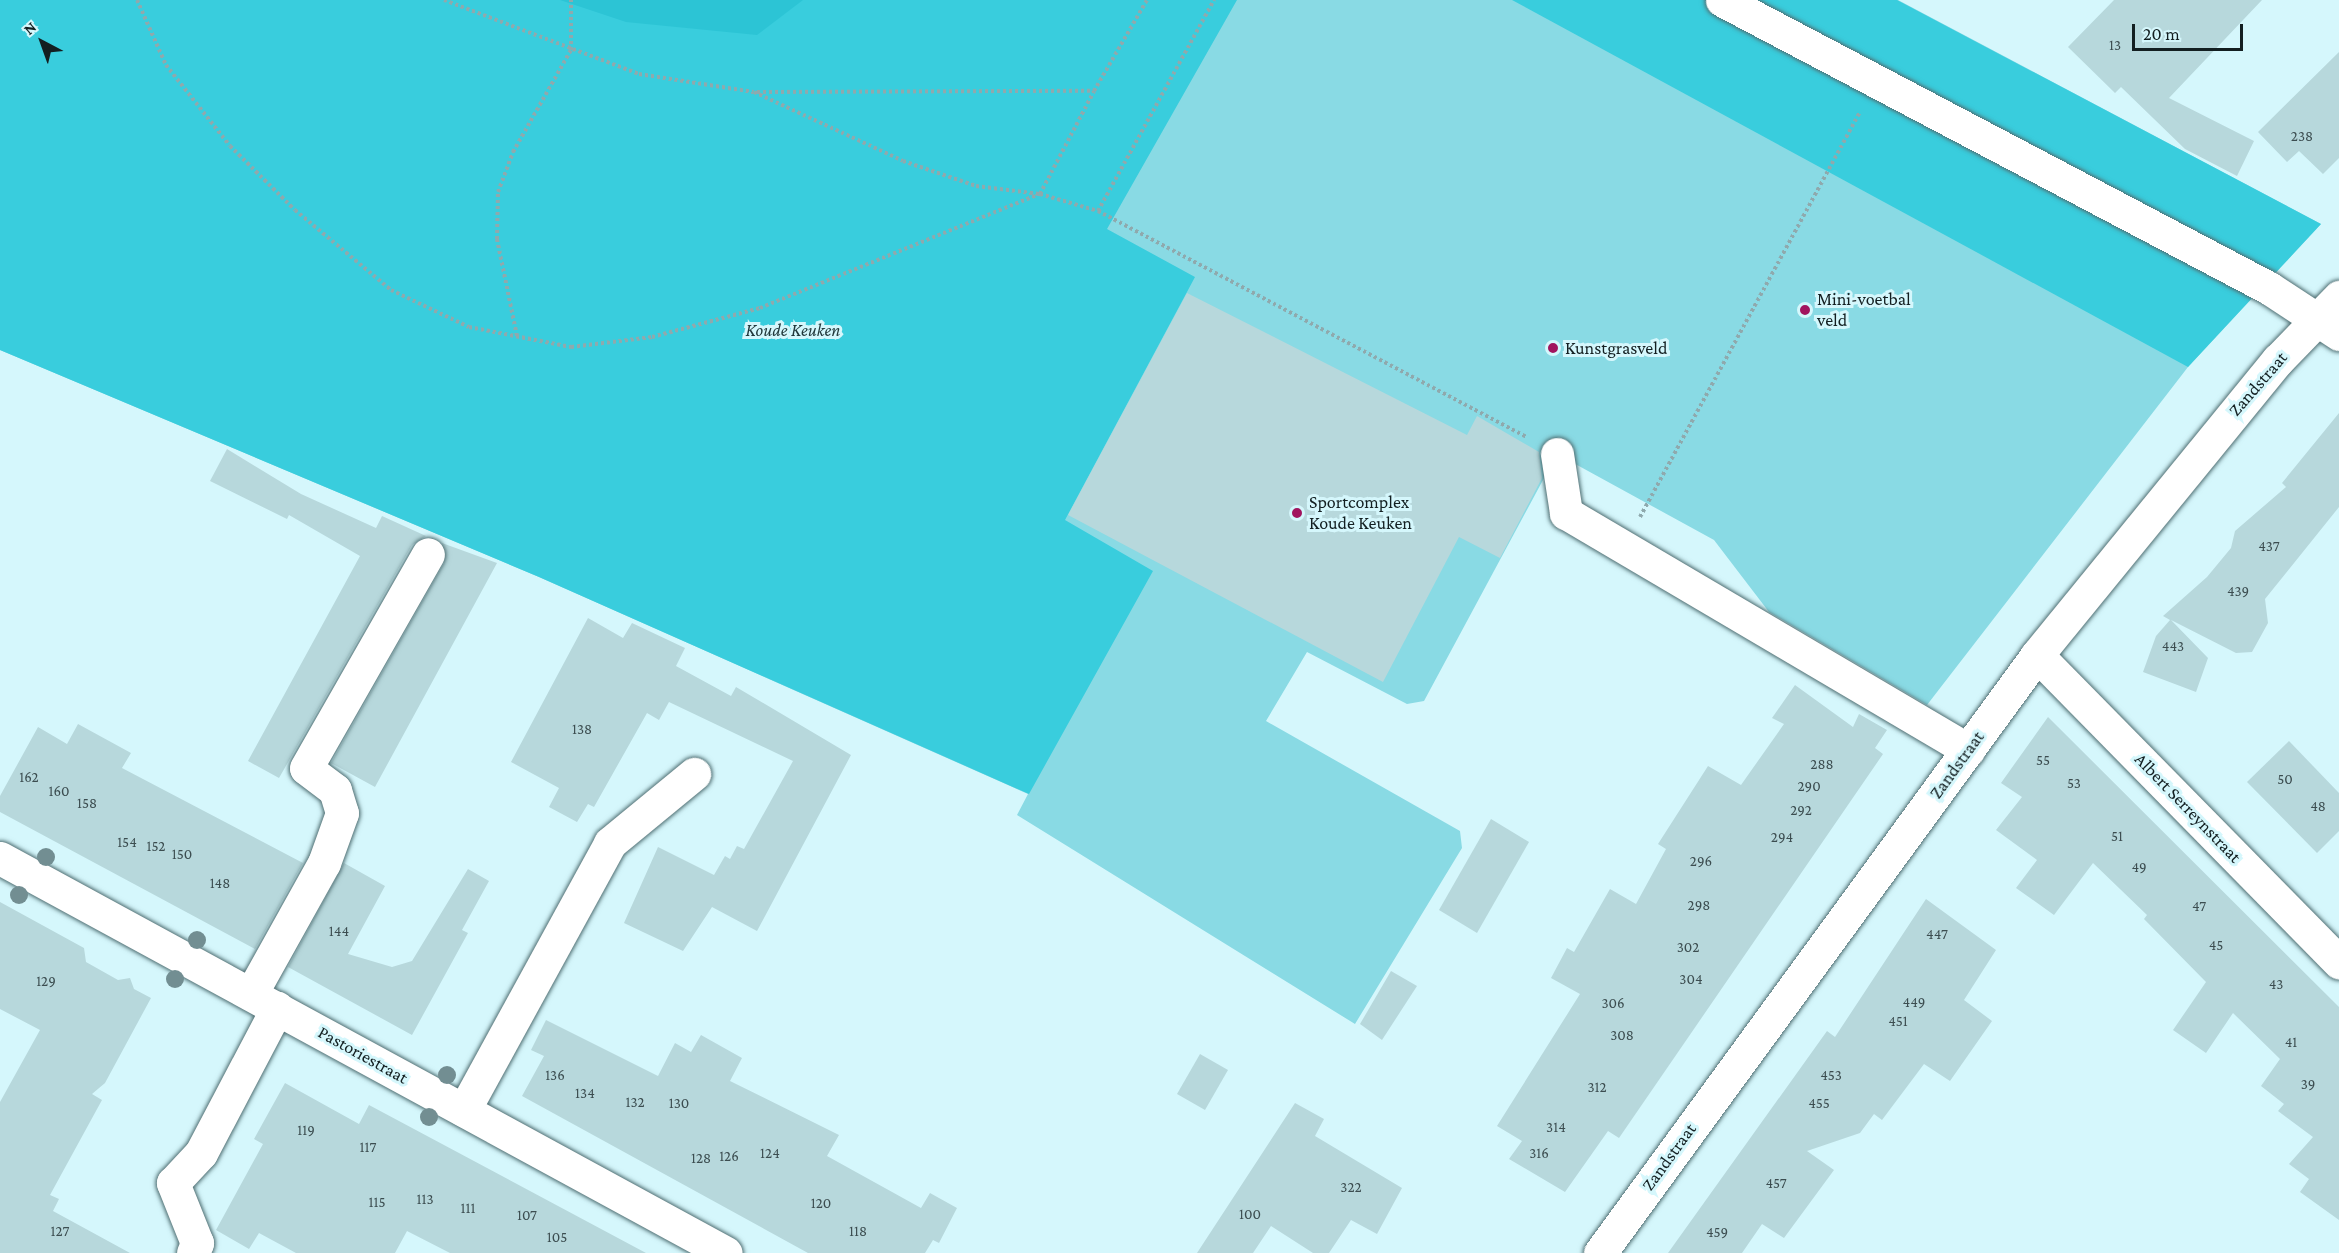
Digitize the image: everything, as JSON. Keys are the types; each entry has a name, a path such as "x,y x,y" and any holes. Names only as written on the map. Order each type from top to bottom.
{"street":[{"path":"1722,0 2332,316"},
{"name":"Zandstraat","path":"1600,1253 2037,655 2181,475 2332,316"},
{"path":"1557,454 1566,513 1968,750"},
{"path":"193,1253 198,1243 174,1183 201,1153 324,863 342,813 335,790 306,768 428,554"},
{"name":"Albert Serreynstraat","path":"2037,655 2339,962"},
{"path":"464,1110 610,843 694,774"},
{"name":"Pastoriestraat","path":"0,858 726,1253"}],"path":[{"path":"137,0 166,65 230,146 295,210 391,290 470,327 571,347 652,337 760,308 1040,194 1094,91 1147,0"},
{"path":"444,0 639,74 754,92 1094,91"},
{"path":"517,336 497,239 498,192 513,153 571,50 571,0"},
{"path":"1098,211 1214,0"},
{"path":"1624,546 1876,81"},
{"path":"754,92 903,161 976,186 1040,194 1098,211 1557,454"}],"green space":[{"path":"0,0 1898,0 2321,224 2188,367 1927,705 1769,612 1714,540 1557,454 1424,701 1407,704 1307,652 1266,721 1460,831 1462,848 1355,1024 1017,815 1028,794 539,577 0,350"},
{"name":"Koude Keuken","path":"0,0 1237,0 1107,229 1195,277 1065,520 1153,571 1029,794 539,577 0,350"},
{"path":"1512,0 1897,0 2321,224 2188,367"}],"shaded area":[{"path":"560,0 803,0 757,35 626,22"}],"building":[{"path":"2114,0 2262,0 2169,98 2254,141 2237,176 2185,149 2121,87 2115,93 2068,47"},
{"path":"2339,52 2339,158 2323,174 2299,151 2287,162 2258,132"},
{"path":"1187,293 1467,435 1477,416 1539,452 1542,478 1500,558 1459,537 1383,682 1068,515"},
{"path":"2339,413 2339,507 2265,599 2268,623 2252,652 2236,653 2171,620 2208,658 2196,692 2143,672 2156,636 2170,620 2163,616 2207,577 2231,548 2235,531 2286,487 2282,483"},
{"path":"227,449 301,494 376,528 382,516 426,536 412,545 279,778 248,761 360,556 289,515 287,519 210,481"},
{"path":"442,543 497,563 375,787 331,763 444,563"},
{"path":"588,618 623,638 632,623 685,648 676,666 731,696 736,687 851,755 757,931 712,907 683,951 624,923 658,847 714,875 725,856 730,859 737,846 744,849 793,761 669,702 659,720 647,713 594,807 588,804 577,822 549,807 559,788 511,762"},
{"path":"1795,685 1853,727 1859,714 1887,730 1875,748 1883,754 1619,1138 1608,1131 1565,1192 1509,1159 1522,1141 1497,1126 1580,994 1551,978 1567,948 1574,952 1610,889 1636,904 1666,849 1658,844 1708,766 1741,785 1784,724 1772,718"},
{"path":"2048,717 2339,1007 2339,1220 2300,1192 2309,1179 2289,1164 2313,1137 2278,1111 2284,1104 2261,1086 2280,1059 2233,1013 2206,1053 2173,1030 2206,982 2144,919 2147,915 2093,863 2054,915 2016,888 2037,860 1996,830 2022,797 2001,783"},
{"path":"78,724 131,753 122,768 303,863 255,949 0,812 0,796 38,727 67,744"},
{"path":"2289,741 2339,793 2339,831 2317,853 2247,782"},
{"path":"1491,819 1529,842 1477,933 1439,910"},
{"path":"344,863 385,886 348,954 392,967 412,961 468,869 489,881 462,930 468,933 412,1035 288,967"},
{"path":"1926,899 1996,950 1964,1000 1992,1021 1950,1081 1924,1064 1882,1120 1874,1114 1860,1133 1807,1151 1834,1170 1784,1238 1762,1224 1742,1253 1668,1253 1827,1031 1835,1037"},
{"path":"0,902 84,948 86,962 118,980 130,978 134,989 151,998 105,1083 92,1094 102,1100 50,1195 59,1199 53,1211 130,1253 0,1253 0,1102 40,1030 0,1009"},
{"path":"1391,971 1417,986 1382,1040 1360,1024"},
{"path":"546,1020 658,1076 675,1043 691,1052 701,1035 742,1058 730,1081 839,1135 827,1156 921,1208 930,1193 957,1208 939,1243 933,1240 925,1253 808,1253 522,1096 544,1056 531,1050"},
{"path":"1200,1054 1228,1070 1205,1110 1177,1094"},
{"path":"285,1083 359,1124 369,1105 646,1253 450,1253 407,1231 395,1253 296,1253 259,1233 249,1249 216,1230 263,1144 254,1139"},
{"path":"1295,1103 1324,1119 1315,1136 1402,1188 1377,1234 1351,1220 1329,1253 1313,1253 1271,1226 1253,1253 1197,1253"}],"place":[{"name":"Mini-voetbal veld","path":"1805,310"},
{"name":"Kunstgrasveld","path":"1553,348"},
{"name":"Sportcomplex Koude Keuken","path":"1297,513"}]}
